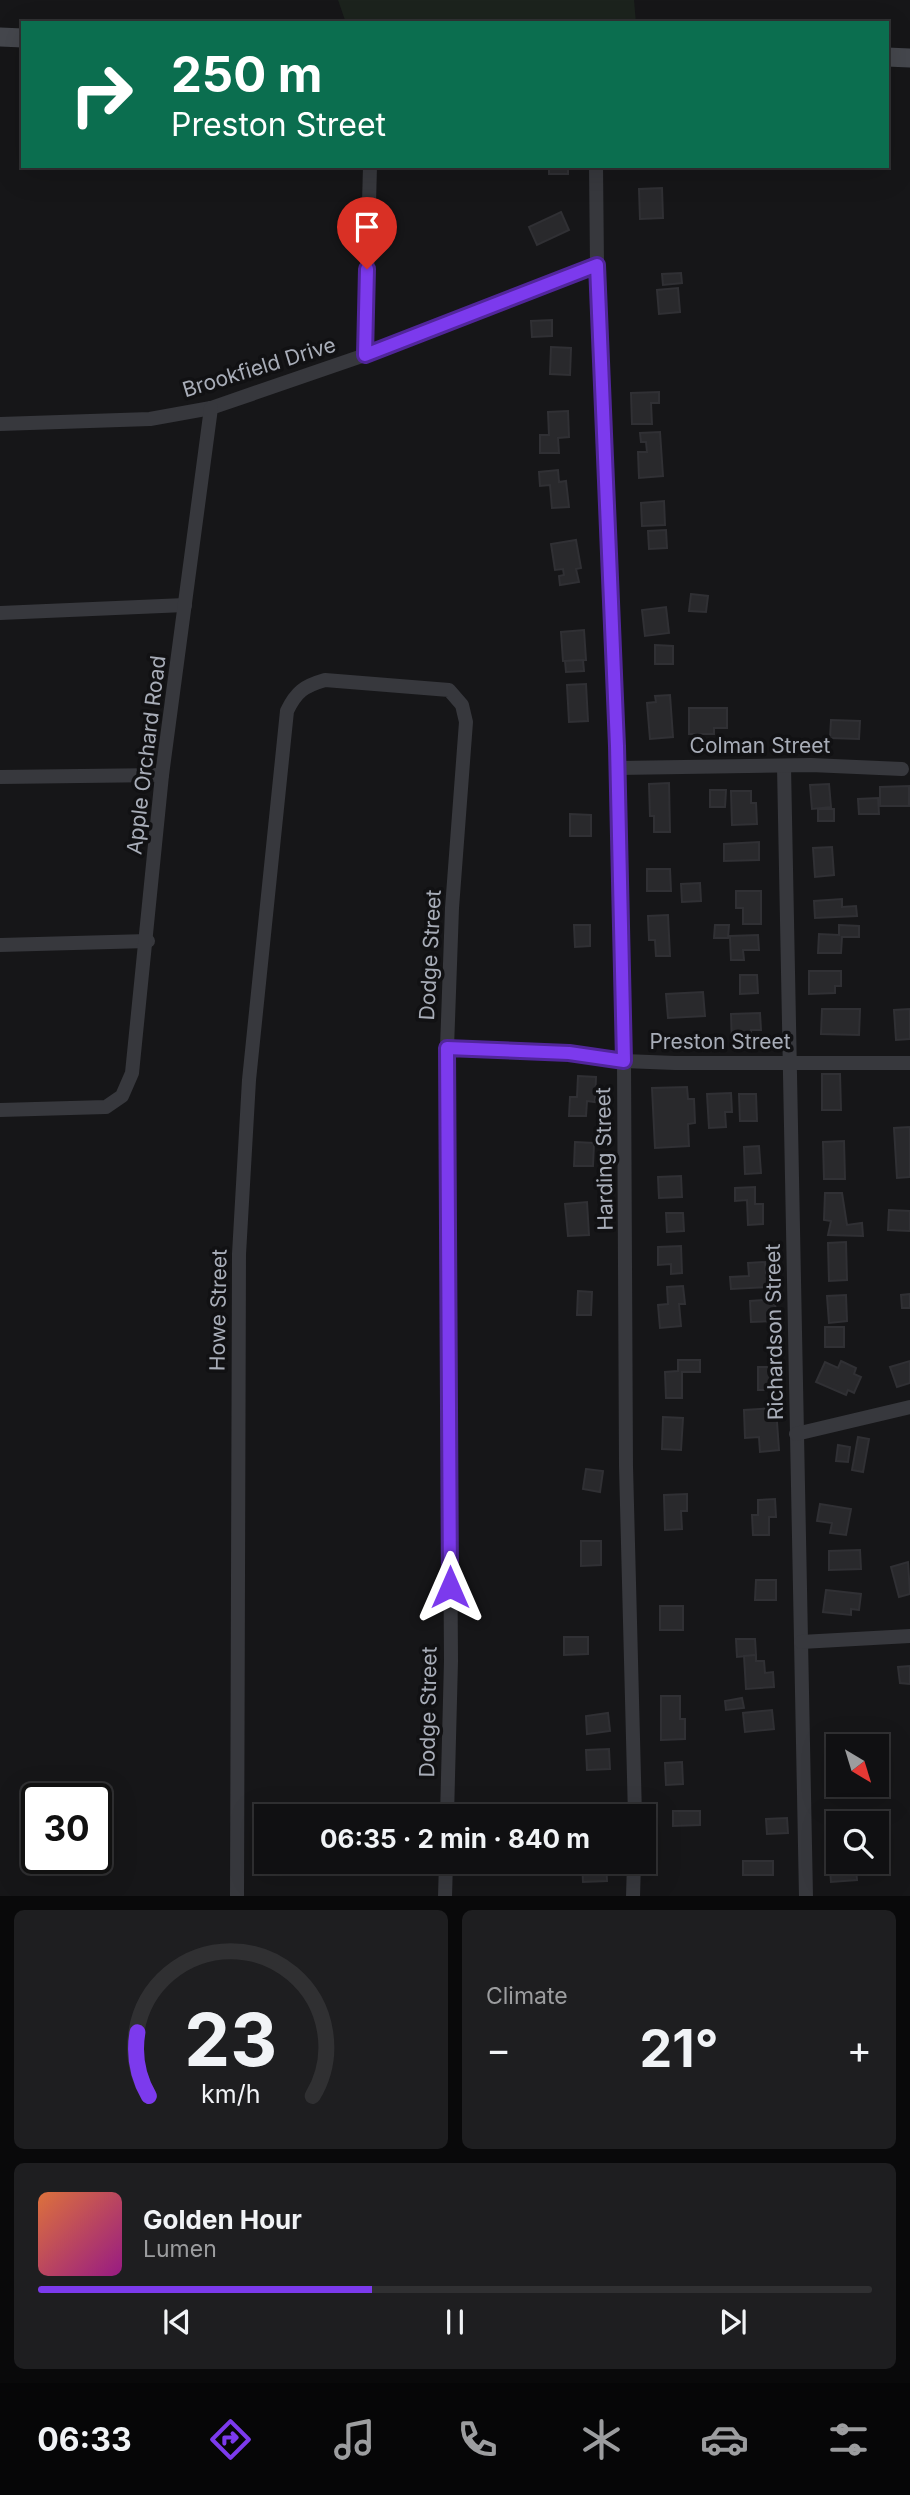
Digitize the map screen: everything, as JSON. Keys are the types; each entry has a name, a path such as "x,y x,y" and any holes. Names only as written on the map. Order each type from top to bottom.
{"street":[{"path":"0,37 21,37"},
{"path":"889,57 910,58"},
{"path":"365,355 370,168"},
{"name":"Harding Street","path":"596,168 597,265 618,768 624,1061 626,1458 635,1804"},
{"name":"Brookfield Drive","path":"0,424 150,419 211,408 365,355 597,265"},
{"name":"Apple Orchard Road","path":"0,1110 106,1107 116,1103 128,1086 132,1073 148,941 162,775 211,408"},
{"path":"0,613 185,605"},
{"name":"Howe Street","path":"237,1896 239,1254 249,1080 284,726 287,711 295,695 307,685 325,680 449,690"},
{"name":"Dodge Street","path":"447,1804 451,1661 447,1048 452,908 466,722 462,705 449,690"},
{"name":"Colman Street","path":"618,768 784,766 902,769"},
{"name":"Richardson Street","path":"784,766 806,1896"},
{"path":"0,777 162,775"},
{"path":"0,945 148,941"},
{"name":"Preston Street","path":"447,1048 569,1053 624,1061 910,1063"},
{"path":"796,1434 910,1408"},
{"path":"801,1642 910,1636"},
{"path":"445,1896 446,1874"},
{"path":"633,1896 634,1874"}],"shaded area":[{"path":"338,0 634,0 636,21 345,21"}],"building":[{"path":"549,168 568,168 568,174 549,174"},
{"path":"662,188 663,218 640,219 639,189"},
{"path":"561,212 569,230 537,245 529,227"},
{"path":"681,273 682,283 663,285 662,274"},
{"path":"678,288 680,312 659,314 657,290"},
{"path":"552,320 552,336 532,337 531,321"},
{"path":"551,347 571,348 570,375 550,374"},
{"path":"659,392 659,403 651,403 652,424 632,424 631,393"},
{"path":"568,411 569,437 558,438 559,453 540,453 540,435 549,435 548,412"},
{"path":"660,432 663,476 639,478 638,452 647,452 646,442 641,442 640,433"},
{"path":"558,470 559,482 566,481 569,507 552,508 550,485 540,486 539,472"},
{"path":"664,501 665,525 642,526 641,503"},
{"path":"666,530 667,548 649,549 648,531"},
{"path":"576,540 581,568 576,569 579,582 560,585 559,576 564,575 563,569 555,570 551,544"},
{"path":"691,594 708,596 706,612 689,611"},
{"path":"666,607 669,633 645,636 642,610"},
{"path":"584,630 586,660 563,661 561,632"},
{"path":"655,645 673,646 673,664 655,664"},
{"path":"583,660 584,671 566,672 565,661"},
{"path":"586,684 588,721 569,722 567,685"},
{"path":"670,695 673,737 650,739 647,703 656,702 655,696"},
{"path":"689,708 727,708 727,728 714,728 714,734 689,734"},
{"path":"831,720 860,721 859,739 830,738"},
{"path":"669,783 670,832 654,832 654,816 650,816 649,784"},
{"path":"829,784 831,807 812,809 810,785"},
{"path":"909,786 909,806 880,806 880,787"},
{"path":"710,790 726,790 725,807 710,807"},
{"path":"731,791 751,791 751,803 756,803 757,824 732,825"},
{"path":"878,798 879,814 859,814 858,799"},
{"path":"818,809 834,809 834,821 818,821"},
{"path":"570,814 591,815 591,836 570,836"},
{"path":"759,842 759,860 724,861 724,844"},
{"path":"832,847 834,875 815,877 813,848"},
{"path":"647,869 670,869 671,891 647,891"},
{"path":"700,883 701,901 682,902 681,884"},
{"path":"736,891 761,891 761,924 743,924 743,908 736,908"},
{"path":"842,899 842,907 856,906 857,916 815,918 814,901"},
{"path":"668,915 670,956 656,956 655,940 649,940 648,916"},
{"path":"574,925 590,925 590,946 575,947"},
{"path":"715,925 729,925 728,938 714,938"},
{"path":"839,925 859,926 859,937 842,937 841,953 818,953 819,934 839,935"},
{"path":"758,935 759,950 743,950 744,960 731,960 730,936"},
{"path":"809,971 841,971 841,986 835,986 835,993 809,994"},
{"path":"740,975 757,975 758,993 740,994"},
{"path":"703,992 705,1016 668,1018 666,994"},
{"path":"822,1009 860,1009 859,1035 821,1034"},
{"path":"910,1009 910,1039 896,1040 894,1010"},
{"path":"760,1013 761,1030 751,1030 751,1046 732,1047 731,1014"},
{"path":"822,1074 840,1074 841,1110 822,1110"},
{"path":"578,1076 596,1077 595,1102 587,1101 586,1116 569,1116 570,1097 577,1097"},
{"path":"687,1087 688,1099 694,1099 695,1123 688,1124 689,1146 655,1148 652,1088"},
{"path":"731,1093 732,1112 725,1112 726,1127 709,1128 707,1094"},
{"path":"739,1094 756,1094 757,1121 740,1121"},
{"path":"910,1127 910,1177 897,1178 894,1128"},
{"path":"844,1141 845,1179 824,1179 823,1142"},
{"path":"575,1142 594,1143 593,1166 574,1166"},
{"path":"759,1146 761,1173 745,1174 744,1147"},
{"path":"681,1176 682,1197 659,1198 658,1177"},
{"path":"755,1187 755,1204 763,1204 763,1224 748,1225 747,1200 735,1201 735,1188"},
{"path":"825,1193 842,1193 847,1225 862,1223 863,1236 828,1235 831,1221 824,1220"},
{"path":"587,1202 589,1235 568,1236 565,1204"},
{"path":"889,1210 910,1211 910,1231 888,1230"},
{"path":"666,1213 683,1213 684,1231 667,1232"},
{"path":"846,1242 847,1280 829,1281 828,1243"},
{"path":"681,1246 682,1273 671,1274 671,1264 658,1265 658,1247"},
{"path":"765,1262 767,1287 731,1289 730,1277 749,1276 748,1263"},
{"path":"683,1286 685,1304 679,1304 681,1326 660,1328 658,1305 668,1304 667,1287"},
{"path":"578,1291 592,1292 591,1315 577,1315"},
{"path":"910,1294 910,1308 902,1308 901,1295"},
{"path":"846,1295 847,1321 829,1323 827,1296"},
{"path":"775,1299 776,1321 751,1322 750,1301"},
{"path":"825,1327 844,1327 844,1347 825,1347"},
{"path":"678,1360 700,1360 700,1372 682,1372 682,1398 666,1398 665,1372 678,1371"},
{"path":"841,1361 856,1368 854,1374 861,1377 854,1393 848,1390 846,1395 816,1382 825,1362 838,1368"},
{"path":"910,1361 910,1383 897,1387 890,1367"},
{"path":"758,1367 774,1367 774,1390 758,1390"},
{"path":"776,1408 779,1450 760,1452 759,1437 745,1438 744,1410"},
{"path":"663,1417 683,1418 681,1450 662,1449"},
{"path":"858,1437 869,1439 863,1472 852,1470"},
{"path":"838,1445 850,1447 848,1462 836,1461"},
{"path":"586,1469 603,1471 600,1492 583,1489"},
{"path":"687,1494 687,1511 681,1511 682,1529 665,1530 664,1495"},
{"path":"775,1499 776,1517 769,1517 769,1535 753,1535 752,1515 758,1515 758,1500"},
{"path":"820,1504 851,1509 846,1535 830,1533 832,1523 817,1521"},
{"path":"581,1541 601,1541 601,1565 581,1566"},
{"path":"860,1550 861,1569 829,1570 829,1551"},
{"path":"908,1562 910,1594 899,1597 891,1567"},
{"path":"756,1580 776,1580 776,1600 755,1600"},
{"path":"826,1590 861,1594 859,1610 851,1609 851,1615 823,1612"},
{"path":"660,1606 683,1606 683,1630 660,1630"},
{"path":"564,1637 588,1637 588,1654 564,1655"},
{"path":"736,1639 755,1639 756,1655 737,1657"},
{"path":"756,1655 756,1661 764,1661 765,1673 773,1672 774,1687 746,1689 744,1656"},
{"path":"910,1666 910,1684 900,1683 898,1667"},
{"path":"661,1696 680,1696 680,1719 685,1719 685,1739 661,1740"},
{"path":"742,1698 744,1708 726,1710 725,1701"},
{"path":"772,1710 774,1729 745,1732 743,1713"},
{"path":"608,1713 610,1731 587,1734 586,1716"},
{"path":"609,1749 610,1769 587,1770 586,1750"},
{"path":"682,1762 683,1784 666,1785 665,1763"},
{"path":"673,1811 700,1811 700,1825 673,1826"},
{"path":"787,1818 788,1833 767,1834 766,1819"},
{"path":"743,1861 773,1861 773,1875 743,1875"},
{"path":"583,1874 607,1874 607,1881 583,1882"},
{"path":"830,1874 856,1874 857,1880 831,1882"}],"route":[{"path":"367,269 365,355 597,265 617,746 624,1061 569,1053 447,1048 450,1587"}]}
